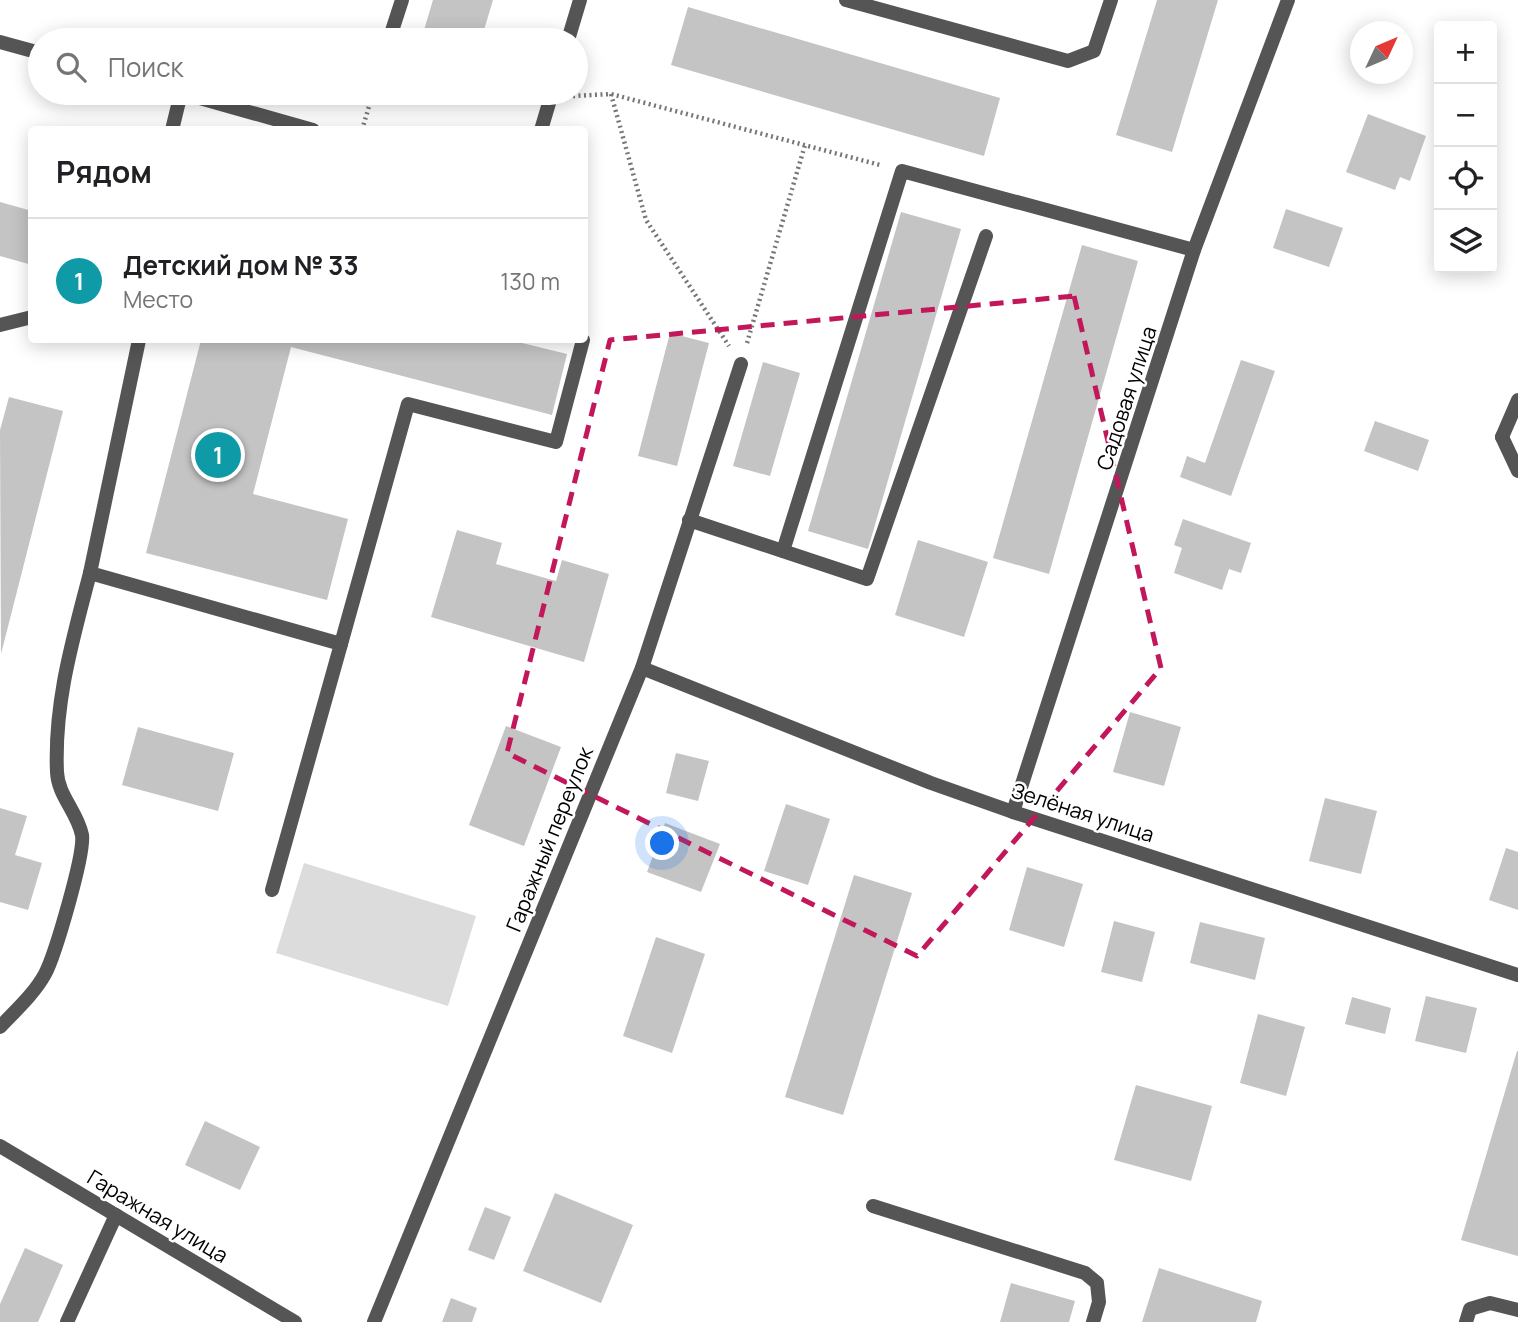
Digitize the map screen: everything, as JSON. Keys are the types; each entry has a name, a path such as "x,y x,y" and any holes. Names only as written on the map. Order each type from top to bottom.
{"street":[{"path":"393,28 402,0"},
{"path":"572,28 580,0"},
{"path":"846,0 1068,61 1094,51 1111,0"},
{"name":"Садовая улица","path":"1013,812 1194,250 1288,0"},
{"path":"0,42 28,50"},
{"path":"173,126 179,105"},
{"path":"224,105 299,126"},
{"path":"542,126 549,105"},
{"path":"783,551 902,171 1194,250"},
{"path":"689,520 867,579 986,236"},
{"path":"0,325 28,318"},
{"path":"0,1027 34,990 46,972 79,863 83,839 76,812 60,791 57,773 61,682 90,573 138,343"},
{"path":"272,890 408,404 556,443 583,343"},
{"name":"Гаражный переулок","path":"374,1322 642,668 741,364"},
{"path":"1518,400 1502,437 1518,471"},
{"path":"90,573 341,644"},
{"name":"Зелёная улица","path":"642,668 931,783 1013,812 1518,975"},
{"name":"Гаражная улица","path":"0,1146 295,1322"},
{"path":"873,1206 1085,1273 1097,1283 1099,1302 1093,1322"},
{"path":"67,1322 116,1215"},
{"path":"1466,1322 1470,1309 1490,1303 1518,1310"}],"path":[{"path":"588,94 611,93 902,171"},
{"path":"611,93 646,220 741,364"},
{"path":"363,126 369,105"},
{"path":"741,364 804,145"}],"highlighted area":[{"path":"1074,296 1161,668 917,956 507,753 610,340"}],"shaded area":[{"path":"304,863 476,916 448,1006 276,953"}],"building":[{"path":"433,0 493,0 485,28 425,28"},
{"path":"1157,0 1218,0 1172,152 1116,135"},
{"path":"688,7 1000,98 984,156 671,65"},
{"path":"1368,114 1426,136 1410,181 1400,177 1395,190 1346,172"},
{"path":"0,202 28,210 28,264 0,256"},
{"path":"1286,209 1343,228 1329,267 1273,248"},
{"path":"901,212 961,229 868,549 808,531"},
{"path":"1082,245 1138,261 1049,574 993,558"},
{"path":"670,333 709,343 677,466 638,456"},
{"path":"200,343 522,343 567,354 552,415 291,347 253,494 348,519 327,600 146,553"},
{"path":"1241,360 1275,371 1231,496 1180,477 1187,456 1205,463"},
{"path":"763,362 800,373 770,476 733,466"},
{"path":"9,397 63,411 1,654 0,430"},
{"path":"1375,421 1429,440 1418,471 1364,451"},
{"path":"1183,519 1251,543 1241,573 1229,569 1222,590 1174,573 1182,548 1174,545"},
{"path":"457,530 502,543 496,564 556,581 562,560 609,574 584,662 431,617"},
{"path":"918,540 988,562 964,637 895,615"},
{"path":"1130,712 1181,727 1164,786 1113,772"},
{"path":"506,726 561,747 524,846 469,825"},
{"path":"138,727 234,753 218,811 122,785"},
{"path":"676,753 709,761 698,801 666,793"},
{"path":"1325,798 1377,811 1361,874 1309,861"},
{"path":"786,804 830,819 808,885 764,871"},
{"path":"0,808 27,816 15,855 42,863 28,910 0,902"},
{"path":"665,823 720,844 701,892 647,872"},
{"path":"1506,848 1518,852 1518,910 1489,900"},
{"path":"1027,867 1083,884 1064,947 1009,930"},
{"path":"854,875 912,893 843,1115 785,1097"},
{"path":"1114,921 1155,932 1142,982 1101,972"},
{"path":"1200,922 1265,938 1255,980 1190,963"},
{"path":"656,937 705,954 672,1053 623,1036"},
{"path":"1426,996 1477,1008 1466,1053 1415,1041"},
{"path":"1352,997 1391,1008 1385,1034 1345,1024"},
{"path":"1258,1014 1305,1027 1286,1096 1240,1083"},
{"path":"1518,1051 1518,1256 1461,1240"},
{"path":"1136,1085 1212,1106 1191,1181 1114,1160"},
{"path":"205,1121 260,1147 240,1190 185,1165"},
{"path":"555,1193 633,1225 601,1303 523,1271"},
{"path":"485,1207 511,1217 494,1260 468,1250"},
{"path":"25,1248 63,1265 38,1322 0,1322 0,1304"},
{"path":"1159,1268 1262,1301 1256,1322 1142,1322"},
{"path":"1011,1283 1075,1301 1069,1322 1000,1322"},
{"path":"451,1298 477,1308 472,1322 442,1322"}],"place":[{"name":"Детский дом № 33","path":"218,455"}]}
